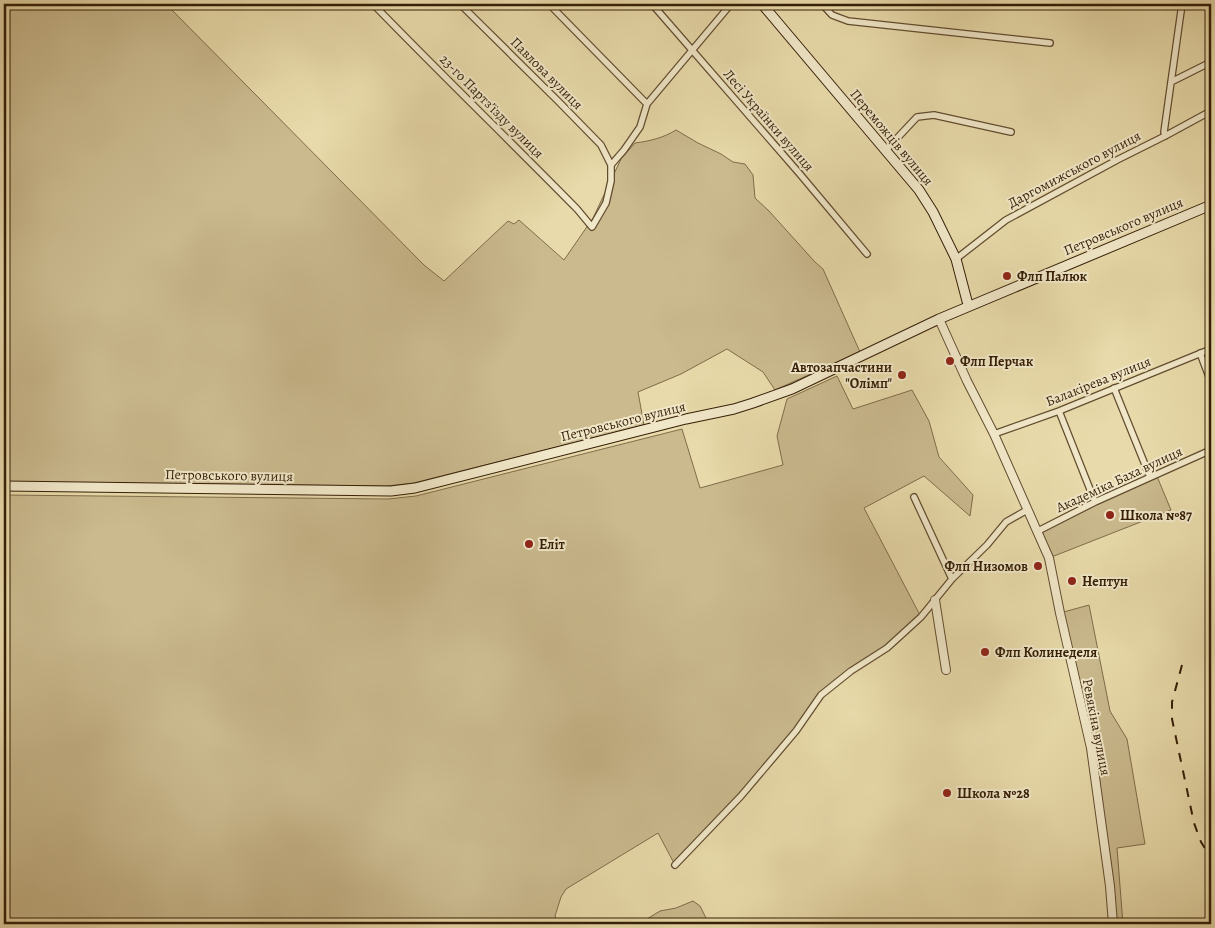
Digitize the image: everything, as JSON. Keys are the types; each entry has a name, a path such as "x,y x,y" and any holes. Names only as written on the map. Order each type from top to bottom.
{"main road":[{"name":"Переможців вулиця","path":"762,4 919,190 933,212 956,259 969,306"},
{"name":"Петровського вулиця","path":"4,486 391,490 415,488 753,403 792,389 969,306 1211,205"}],"street":[{"name":"23-го Партз’їзду вулиця","path":"373,4 592,227 606,203 612,181 611,165"},
{"name":"Павлова вулиця","path":"460,4 601,145 611,165"},
{"path":"549,4 647,104"},
{"name":"Лесі Українки вулиця","path":"652,4 867,254"},
{"path":"611,165 640,128 647,104 731,4"},
{"path":"822,4 832,14 848,21 1050,42"},
{"path":"1165,136 1164,132 1182,4"},
{"path":"1171,82 1211,62"},
{"name":"Даргомижського вулиця","path":"956,259 1006,220 1211,111"},
{"path":"886,150 917,117 934,115 1011,132"},
{"name":"Ревякіна вулиця","path":"939,319 994,434 1049,558 1091,748 1110,886 1113,924"},
{"name":"Балакірева вулиця","path":"994,434 1059,411 1211,349"},
{"path":"1200,353 1211,382"},
{"path":"1114,388 1150,478"},
{"path":"1059,411 1095,502"},
{"name":"Академіка Баха вулиця","path":"1038,530 1211,450"},
{"path":"914,497 952,580"},
{"path":"675,865 742,796 796,731 821,695 887,648 921,618 952,580 987,545 1006,522 1027,510"},
{"path":"935,600 946,670"}],"shaded area":[{"path":"4,4 166,4 424,265 444,281 508,221 514,224 519,220 564,260 593,218 621,159 635,143 656,139 676,130 733,162 745,164 753,175 755,198 823,269 860,352 775,390 763,372 727,349 681,374 638,392 644,425 414,483 387,486 4,482"},
{"path":"837,376 853,409 912,390 929,421 939,457 973,495 970,516 924,476 864,508 921,617 887,648 821,695 778,754 675,865 658,833 566,889 561,897 555,916 558,924 4,924 4,495 388,499 416,496 682,429 700,488 783,465 777,436 787,399"},
{"path":"1156,474 1171,510 1049,558 1038,531"},
{"path":"1089,605 1110,711 1127,739 1145,844 1117,848 1123,924 1113,924 1091,748 1060,613"},
{"path":"693,901 700,906 709,924 628,924 642,922 660,911 676,908"}],"railway":[{"path":"1182,665 1172,702 1172,719 1194,823 1201,842 1211,858"}],"place":[{"name":"Флп Палюк","path":"1007,276"},
{"name":"Флп Перчак","path":"950,361"},
{"name":"Автозапчастини \"Олімп\"","path":"902,375"},
{"name":"Школа №87","path":"1110,515"},
{"name":"Еліт","path":"529,544"},
{"name":"Флп Низомов","path":"1038,566"},
{"name":"Нептун","path":"1072,581"},
{"name":"Флп Колинеделя","path":"985,652"},
{"name":"Школа №28","path":"947,793"}]}
